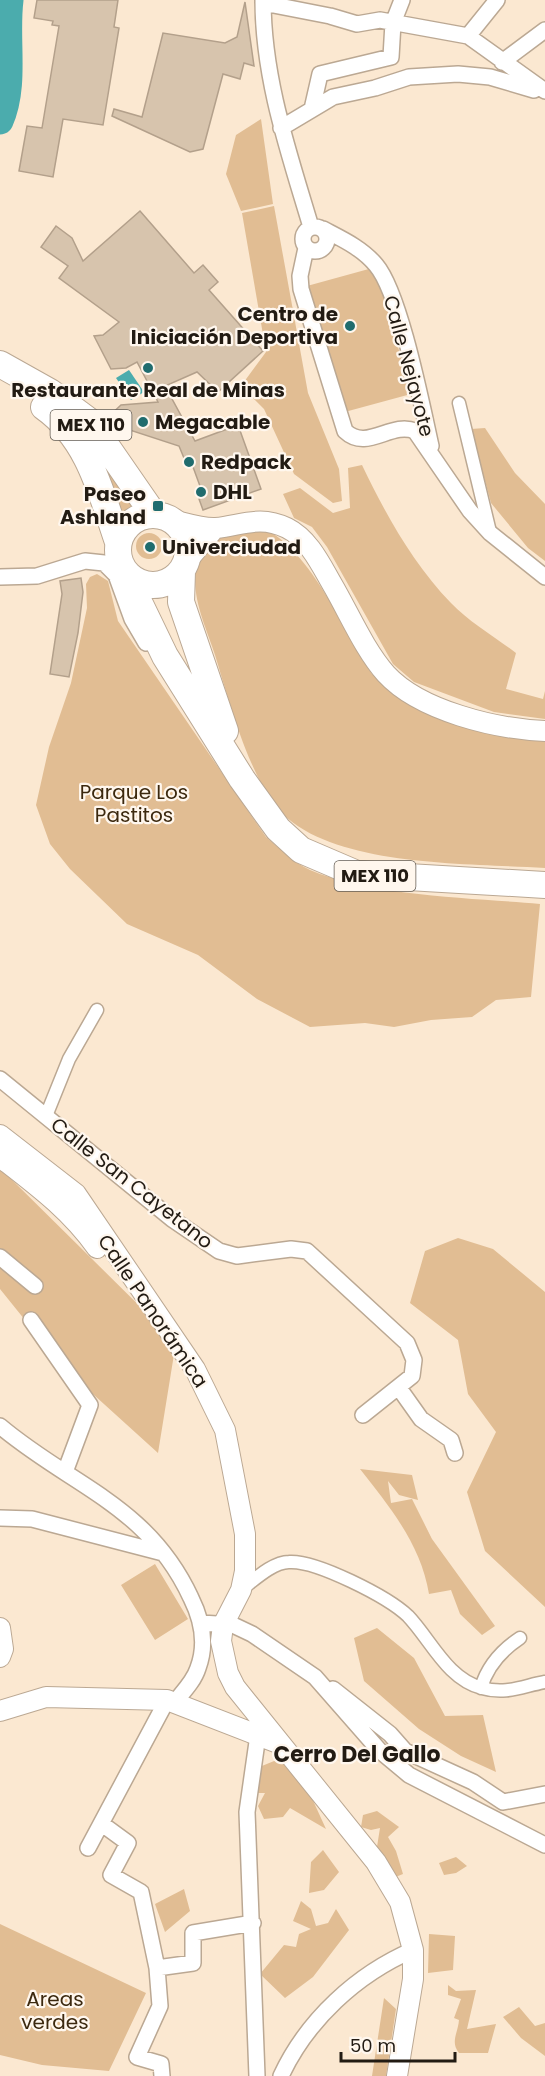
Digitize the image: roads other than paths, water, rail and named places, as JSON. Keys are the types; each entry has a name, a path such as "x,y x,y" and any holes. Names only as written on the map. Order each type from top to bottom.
{"main road":[{"name":"MEX 110","path":"0,364 63,401 89,421 163,517 186,538 181,602 243,780"},
{"name":"MEX 110","path":"0,381 39,404 69,428 90,463 118,542 118,555 124,571 165,656 243,780 278,829 301,850 357,874 545,885"},
{"path":"118,542 128,525 145,516 163,517"},
{"path":"124,571 142,584 153,586 164,584 185,566"}],"street":[{"path":"312,109 320,74 391,57 393,23 402,0"},
{"path":"468,36 497,0"},
{"path":"317,228 303,236 306,248 318,252 325,248 328,236 317,228 281,128 268,70 263,2 357,24 380,20 468,36 545,92"},
{"path":"502,62 545,30"},
{"path":"281,128 333,97 375,88 409,77 458,74 490,77 545,92"},
{"name":"Calle Nejayote","path":"317,228 362,250 378,267 394,302 433,455"},
{"name":"Calle Nejayote","path":"306,248 300,276 301,290 345,431 352,437 365,439 410,429 419,434 433,455"},
{"name":"Calle Nejayote","path":"459,403 490,534"},
{"path":"433,455 449,482 490,534 545,577"},
{"path":"163,517 215,528 239,522 259,521 277,524 298,536 315,555 385,673 421,700 504,727 545,731"},
{"path":"185,566 215,528"},
{"path":"0,578 37,576 85,561 104,563 116,575 132,619 146,643 165,656"},
{"path":"46,1116 69,1059 97,1010"},
{"name":"Calle San Cayetano","path":"0,1079 172,1219 219,1251 237,1256 291,1249 308,1251 407,1343 414,1360 412,1376 399,1388"},
{"name":"Calle Panorámica","path":"0,1135 76,1194 195,1369 225,1430 235,1481"},
{"name":"Calle Panorámica","path":"0,1157 51,1196 80,1225 93,1242 199,1398 235,1481"},
{"path":"0,1257 35,1286"},
{"path":"31,1320 90,1405 66,1472"},
{"path":"363,1415 399,1388 421,1419 451,1440 455,1452"},
{"path":"0,1426 110,1501 151,1536 188,1590 201,1623 202,1649 198,1671 171,1701 88,1848"},
{"path":"235,1481 245,1534 245,1571 241,1590 223,1625 222,1649 228,1673 235,1687 278,1743 390,1883 400,1902 413,1950 412,1989 397,2076"},
{"path":"0,1518 32,1519 163,1553"},
{"path":"241,1590 261,1574 287,1561 315,1566 384,1598 408,1617 426,1642 454,1671 481,1688 514,1691 545,1682"},
{"path":"201,1623 242,1628 361,1708 405,1751 473,1782 503,1802 545,1794"},
{"path":"0,1628 3,1649 0,1658"},
{"path":"481,1688 485,1675 505,1648 520,1638"},
{"path":"315,1677 379,1750 409,1775 545,1845"},
{"path":"0,1711 46,1697 171,1701 278,1743"},
{"path":"257,2076 247,1812 258,1735"},
{"path":"102,1824 128,1843 111,1875 141,1892 157,1968 160,2006 137,2057 161,2064 162,2076"},
{"path":"157,1968 193,1963 193,1934 253,1923"},
{"path":"281,2076 288,2060 327,2008 388,1961 413,1950"}],"water":[{"path":"129,370 144,392 131,400 116,378"}],"waterway":[{"path":"0,121 8,92 10,0"}],"place":[{"name":"Centro de Iniciación Deportiva","path":"350,326"},
{"name":"Restaurante Real de Minas","path":"148,368"},
{"name":"Megacable","path":"143,422"},
{"name":"Redpack","path":"189,462"},
{"name":"DHL","path":"201,492"},
{"name":"Paseo Ashland","path":"158,506"},
{"name":"Univerciudad","path":"150,547"}],"district":[{"name":"Cerro Del Gallo","path":"357,1754"}],"park label":[{"name":"Parque Los Pastitos","path":"134,804"},
{"name":"Areas verdes","path":"55,2010"}]}
